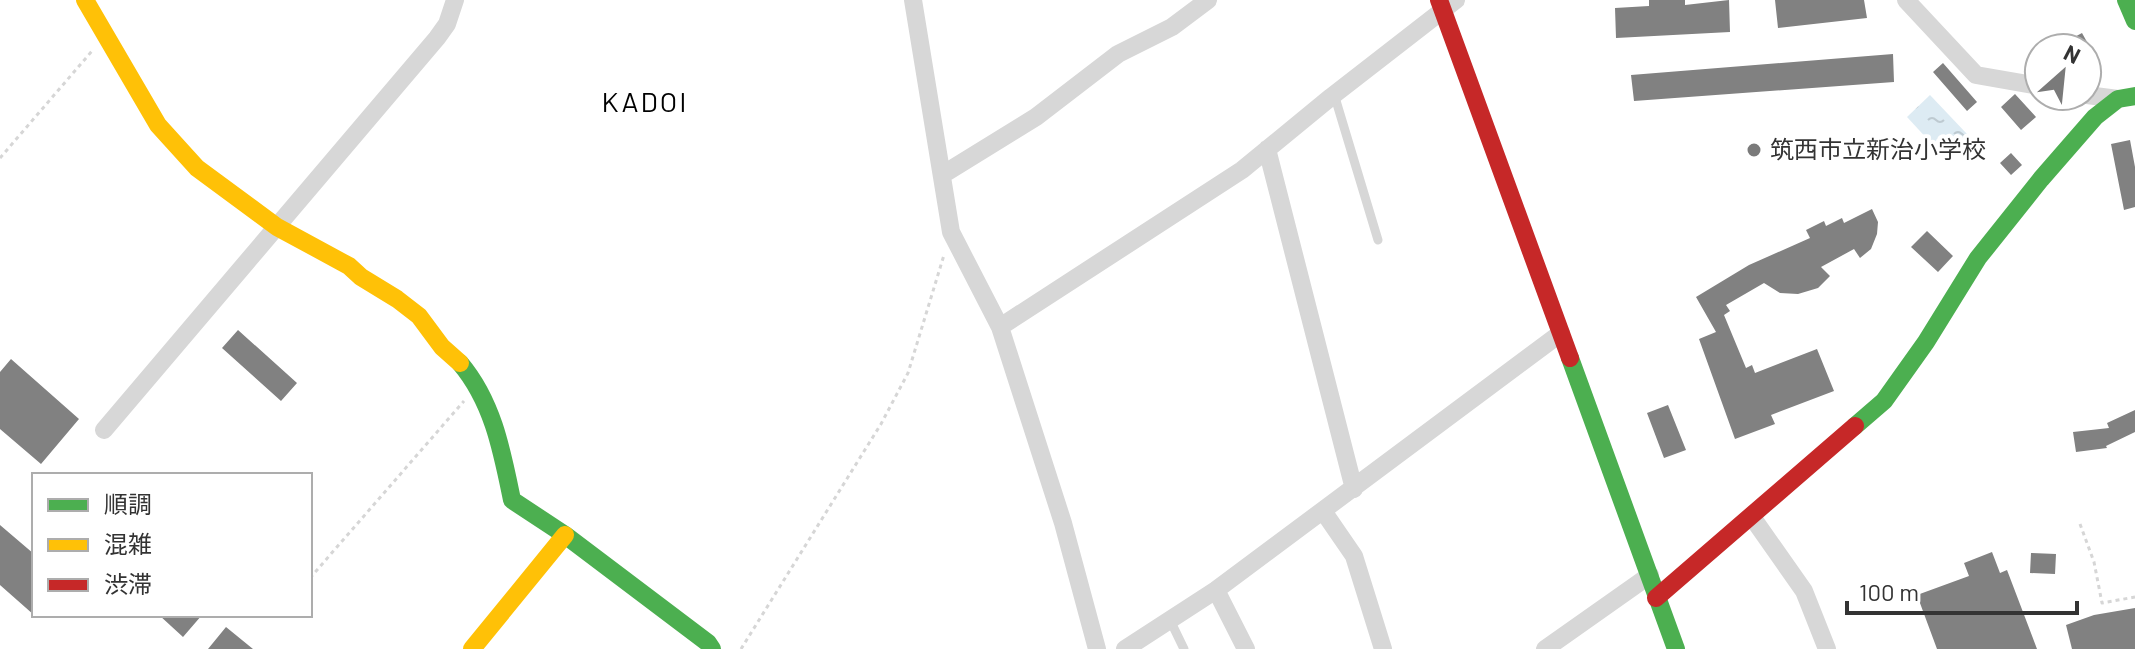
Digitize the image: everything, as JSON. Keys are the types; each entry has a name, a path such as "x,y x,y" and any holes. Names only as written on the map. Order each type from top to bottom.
{"street":[{"path":"85,0 158,125 197,168 277,227 349,266 419,316 442,347 462,364 477,386 499,436 512,500 565,535 712,649"},
{"path":"104,430 437,38 447,24 455,0"},
{"path":"913,0 951,232 1000,327 1063,523 1097,649"},
{"path":"942,175 1036,117 1118,54 1172,27 1208,0"},
{"path":"1906,0 1976,75 2023,83"},
{"path":"2126,0 2135,21"},
{"path":"1000,327 1242,170 1446,3 1676,649"},
{"path":"2103,96 2127,97"},
{"path":"1656,598 1884,401 1987,247 2041,179 2095,117 2127,97"},
{"path":"1267,149 1354,489"},
{"path":"1125,649 1216,590 1561,333"},
{"path":"1323,511 1354,556 1383,649"},
{"path":"1752,517 1804,591 1827,649"},
{"path":"472,649 565,535"},
{"path":"1545,649 1650,575"},
{"path":"1216,590 1246,649"}],"lane":[{"path":"1334,94 1378,240"},
{"path":"1170,620 1184,649"}],"path":[{"path":"0,158 105,36"},
{"path":"741,649 881,424 908,373 951,232"},
{"path":"312,576 477,386"},
{"path":"2080,524 2094,562 2102,603 2135,597"}],"water":[{"path":"1930,95 1967,134 1943,156 1907,117"}],"building":[{"path":"1649,0 1685,0 1685,5 1729,0 1730,32 1616,38 1615,8 1649,6"},
{"path":"1775,0 1864,0 1867,18 1778,28"},
{"path":"1893,54 1894,82 1634,101 1631,75"},
{"path":"1943,63 1977,102 1967,111 1933,72"},
{"path":"2015,94 2023,103 2023,112 2031,112 2036,117 2021,130 2001,107"},
{"path":"2130,140 2135,167 2135,207 2124,210 2111,144"},
{"path":"2011,153 2022,165 2011,175 2000,163"},
{"path":"1872,209 1878,222 1871,249 1860,258 1854,249 1821,267 1830,276 1818,288 1798,294 1780,293 1764,283 1726,305 1730,311 1724,315 1746,368 1752,365 1755,373 1817,349 1834,391 1771,415 1775,424 1735,439 1699,339 1716,332 1696,297 1749,265 1810,238 1806,230 1824,221 1826,226 1842,218 1844,223"},
{"path":"1927,231 1953,256 1938,272 1911,247"},
{"path":"238,330 297,383 281,401 222,348"},
{"path":"11,359 79,419 41,464 0,429 0,372"},
{"path":"1668,405 1686,450 1664,458 1647,413"},
{"path":"2135,410 2135,432 2107,448 2076,452 2073,432 2109,428 2107,423"},
{"path":"0,525 32,552 32,613 0,585"},
{"path":"1992,552 2000,573 2007,570 2037,649 1937,649 1917,595 1969,576 1964,563"},
{"path":"2031,553 2056,554 2055,574 2030,573"},
{"path":"2135,608 2135,649 2072,649 2066,625 2094,615"},
{"path":"161,617 200,617 183,637"},
{"path":"226,627 253,649 208,649"}],"traffic: fast":[{"path":"2126,0 2135,21"},
{"path":"1855,426 1884,401 1926,342 1978,258 2041,179 2095,117 2118,99 2135,96"},
{"path":"1570,358 1676,649"},
{"path":"460,363 481,394 488,411 500,445 512,500 565,535 712,649"}],"traffic: slow":[{"path":"85,0 158,125 197,168 277,227 349,266 397,299 419,316 442,347 460,363"},
{"path":"472,649 565,535"}],"traffic: jam":[{"path":"1439,0 1570,358"},
{"path":"1656,598 1855,426"}],"place":[{"name":"筑西市立新治小学校","path":"1754,150"}],"district":[{"name":"KADOI","path":"645,102"}]}
